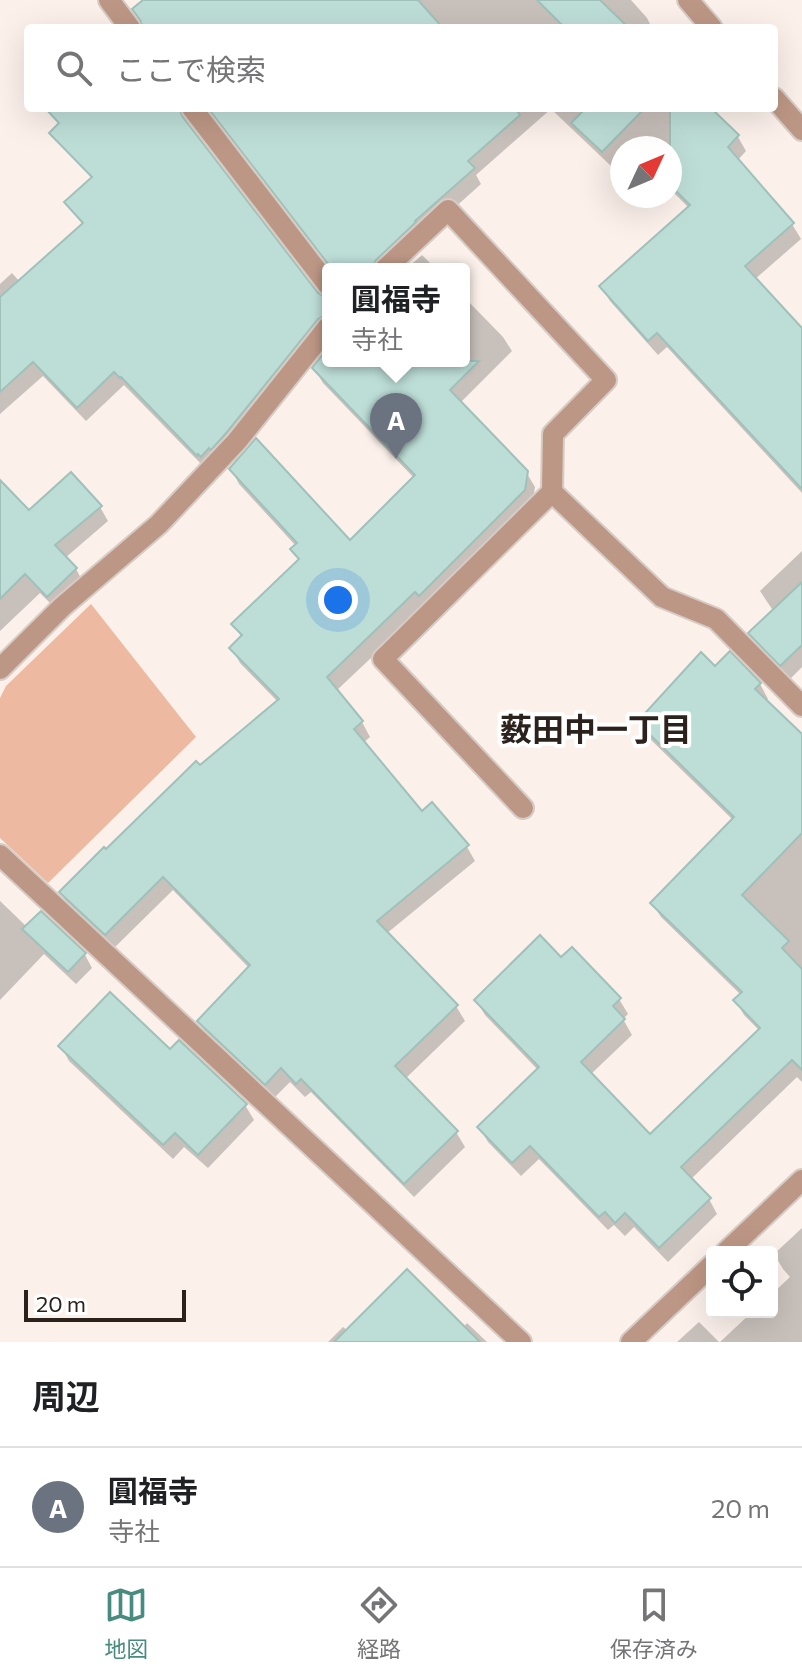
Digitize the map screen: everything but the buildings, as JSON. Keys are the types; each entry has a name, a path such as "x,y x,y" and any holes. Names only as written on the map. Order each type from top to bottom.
{"street":[{"path":"109,0 127,24"},
{"path":"688,0 709,24"},
{"path":"778,103 802,130"},
{"path":"195,112 322,277"},
{"path":"391,263 448,210 606,380 553,434 552,492 383,659 523,808"},
{"path":"0,669 62,607 159,524 237,441 322,335"},
{"path":"552,492 662,597 716,619 802,706"},
{"path":"0,855 521,1342"},
{"path":"732,1246 802,1180"},
{"path":"631,1342 706,1271"}],"shaded area":[{"path":"91,604 196,737 48,883 0,838 0,698 6,686"}],"place":[{"name":"圓福寺","path":"396,459"}],"district":[{"name":"薮田中一丁目","path":"596,730"}]}
